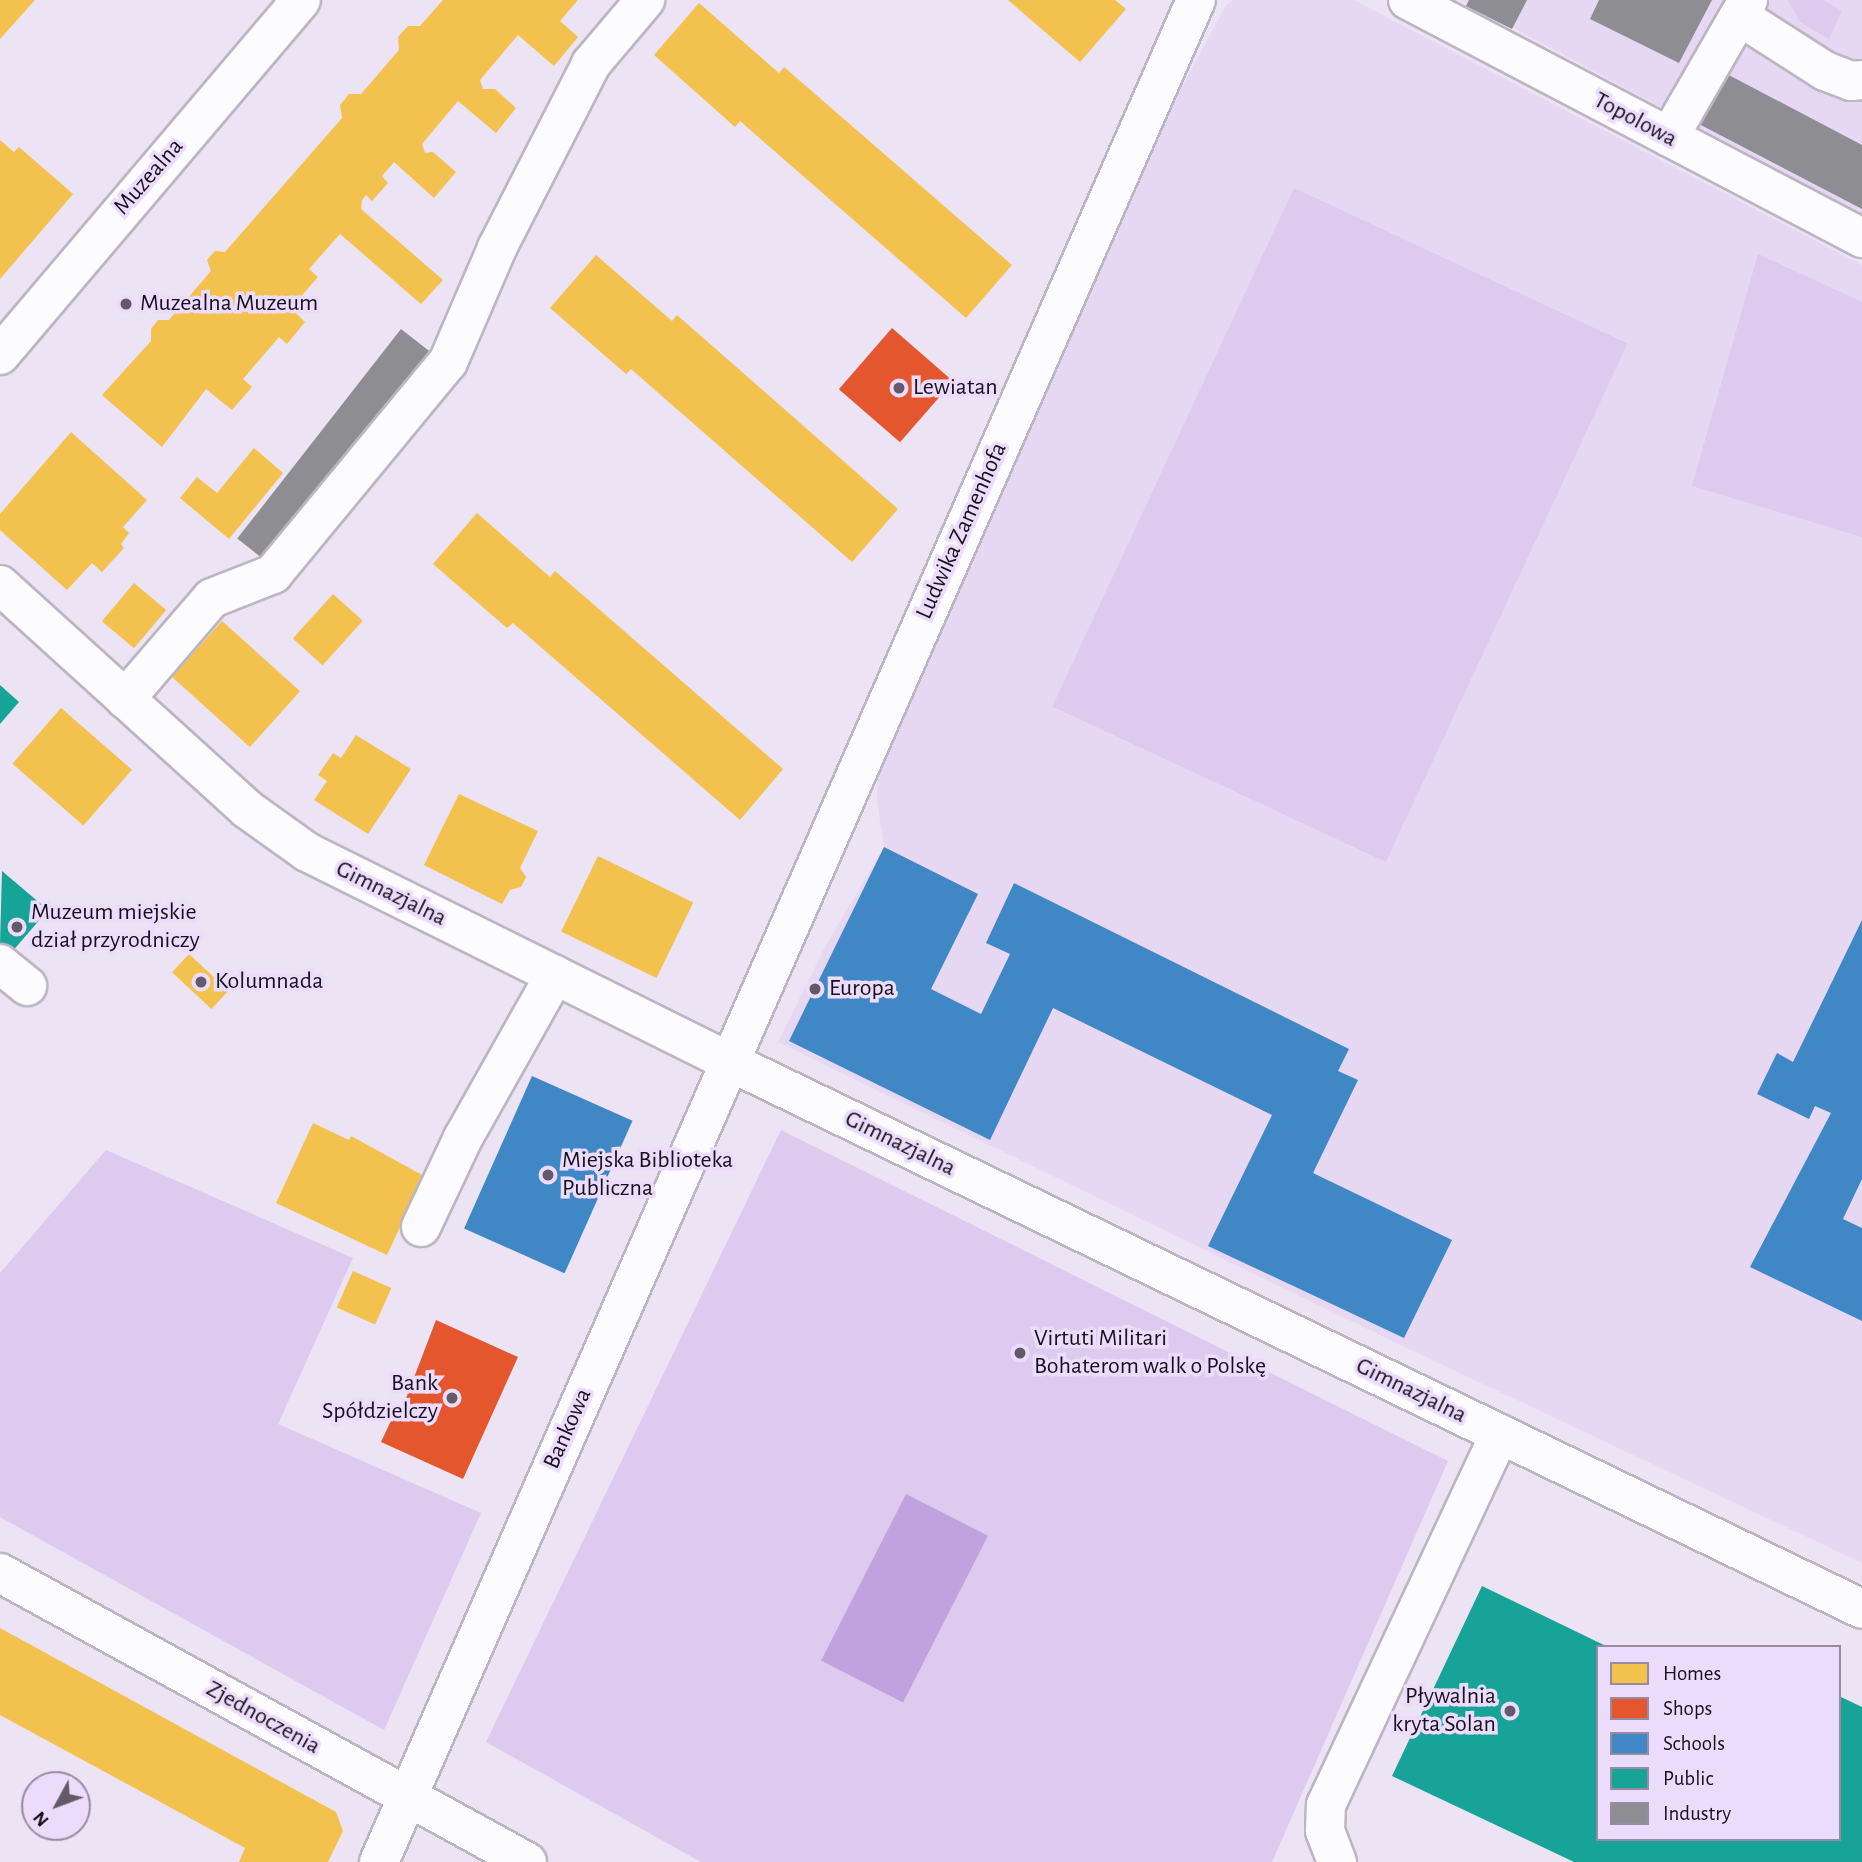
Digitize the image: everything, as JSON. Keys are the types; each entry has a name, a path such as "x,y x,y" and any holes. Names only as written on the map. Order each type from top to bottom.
{"street":[{"name":"Muzealna","path":"0,355 301,0"},
{"path":"125,698 212,598 274,574 448,362 497,248 591,64 645,0"},
{"name":"Ludwika Zamenhofa","path":"728,1061 1196,0"},
{"name":"Topolowa","path":"1408,0 1862,239"},
{"path":"1668,137 1744,8 1825,71 1851,81 1862,80"},
{"name":"Gimnazjalna","path":"0,585 247,809 307,852 728,1061 1862,1609"},
{"path":"421,1227 463,1138 555,975"},
{"name":"Bankowa","path":"379,1862 728,1061"},
{"path":"1337,1862 1325,1831 1326,1805 1500,1434"},
{"name":"Zjednoczenia","path":"0,1573 527,1862"}],"shaded area":[{"path":"1234,0 1354,0 1862,265 1862,1563 1390,1340 778,1042 826,945 884,847 877,800 878,770 1180,91 1226,5"},
{"path":"1461,0 1862,0 1862,215"},
{"path":"1788,0 1824,0 1842,11 1829,39 1800,22"},
{"path":"1294,188 1628,344 1386,862 1052,706"},
{"path":"1758,254 1862,302 1862,537 1692,486"},
{"path":"781,1130 1448,1461 1272,1862 701,1862 486,1742"},
{"path":"106,1150 353,1258 278,1424 481,1513 384,1730 0,1517 0,1273"},
{"path":"906,1494 988,1536 903,1702 821,1661"}],"building: Homes":[{"path":"0,0 35,0 0,39"},
{"path":"443,0 578,0 560,21 578,37 554,66 518,35 480,80 483,89 495,89 516,108 496,133 458,101 422,144 425,153 433,152 456,172 434,198 394,162 382,176 388,183 372,201 366,195 362,200 361,209 443,280 421,304 340,234 309,269 318,277 291,308 305,322 287,344 279,337 243,379 252,387 232,410 206,389 162,447 102,395 151,341 151,329 158,320 169,320 211,271 207,260 215,251 225,252 342,118 340,105 349,94 361,94 399,50 398,37 408,26 420,26"},
{"path":"1008,0 1115,0 1126,9 1080,62"},
{"path":"699,3 779,73 784,67 1012,265 966,318 740,121 735,127 654,55"},
{"path":"0,140 14,152 19,147 73,194 0,279"},
{"path":"596,255 672,321 677,315 898,509 852,562 631,369 626,374 550,308"},
{"path":"71,432 147,500 123,527 129,533 121,544 124,548 102,572 92,563 67,590 0,530 0,514"},
{"path":"254,448 283,473 229,539 180,498 197,477 217,493"},
{"path":"477,513 550,577 555,571 783,769 740,820 513,623 507,628 433,564"},
{"path":"134,583 166,610 134,648 102,621"},
{"path":"333,594 363,621 323,665 293,639"},
{"path":"222,621 300,691 250,747 172,677"},
{"path":"61,708 132,770 83,826 12,764"},
{"path":"356,735 411,769 368,834 314,800 327,781 318,775 333,753 341,758"},
{"path":"459,794 538,831 520,868 526,877 521,887 510,890 502,904 424,865"},
{"path":"598,856 693,902 656,978 561,931"},
{"name":"Kolumnada","path":"189,954 228,991 211,1009 172,972"},
{"path":"313,1123 349,1140 351,1136 424,1176 387,1255 276,1203"},
{"path":"353,1271 391,1288 375,1325 337,1308"},
{"path":"0,1628 336,1812 343,1831 328,1862 239,1862 245,1848 0,1715"}],"building: Shops":[{"path":"892,328 953,381 900,442 839,389"},
{"name":"Bank Spółdzielczy","path":"436,1320 518,1357 463,1479 381,1442 395,1412 400,1414"}],"building: Schools":[{"path":"884,847 978,894 931,989 981,1014 1010,954 986,943 1014,883 1349,1049 1338,1071 1358,1080 1313,1173 1452,1240 1404,1338 1208,1246 1272,1115 1053,1008 990,1140 789,1041"},
{"path":"1862,920 1862,1179 1843,1219 1862,1228 1862,1321 1750,1267 1831,1113 1815,1106 1809,1119 1757,1094 1777,1053 1793,1062"},
{"name":"Miejska Biblioteka Publiczna","path":"532,1076 632,1121 565,1273 464,1229"}],"building: Public":[{"path":"0,685 19,702 0,724"},
{"name":"Muzeum miejskie dział przyrodniczy","path":"2,871 48,910 11,953 0,944"},
{"name":"Pływalnia kryta Solan","path":"1482,1586 1604,1645 1596,1645 1596,1841 1841,1841 1841,1697 1862,1707 1862,1862 1574,1862 1392,1776"}],"building: Industry":[{"path":"1469,0 1527,0 1512,29 1466,6"},
{"path":"1599,0 1712,0 1679,63 1590,19"},
{"path":"1725,73 1862,145 1862,209 1697,123"},
{"path":"401,329 430,352 266,561 237,539"}],"place":[{"name":"Muzealna Muzeum","path":"126,304"},
{"name":"Lewiatan","path":"899,388"},
{"name":"Muzeum miejskie dział przyrodniczy","path":"17,927"},
{"name":"Kolumnada","path":"201,982"},
{"name":"Europa","path":"815,989"},
{"name":"Miejska Biblioteka Publiczna","path":"548,1175"},
{"name":"Virtuti Militari Bohaterom walk o Polskę","path":"1020,1353"},
{"name":"Bank Spółdzielczy","path":"452,1398"},
{"name":"Pływalnia kryta Solan","path":"1510,1711"}]}
